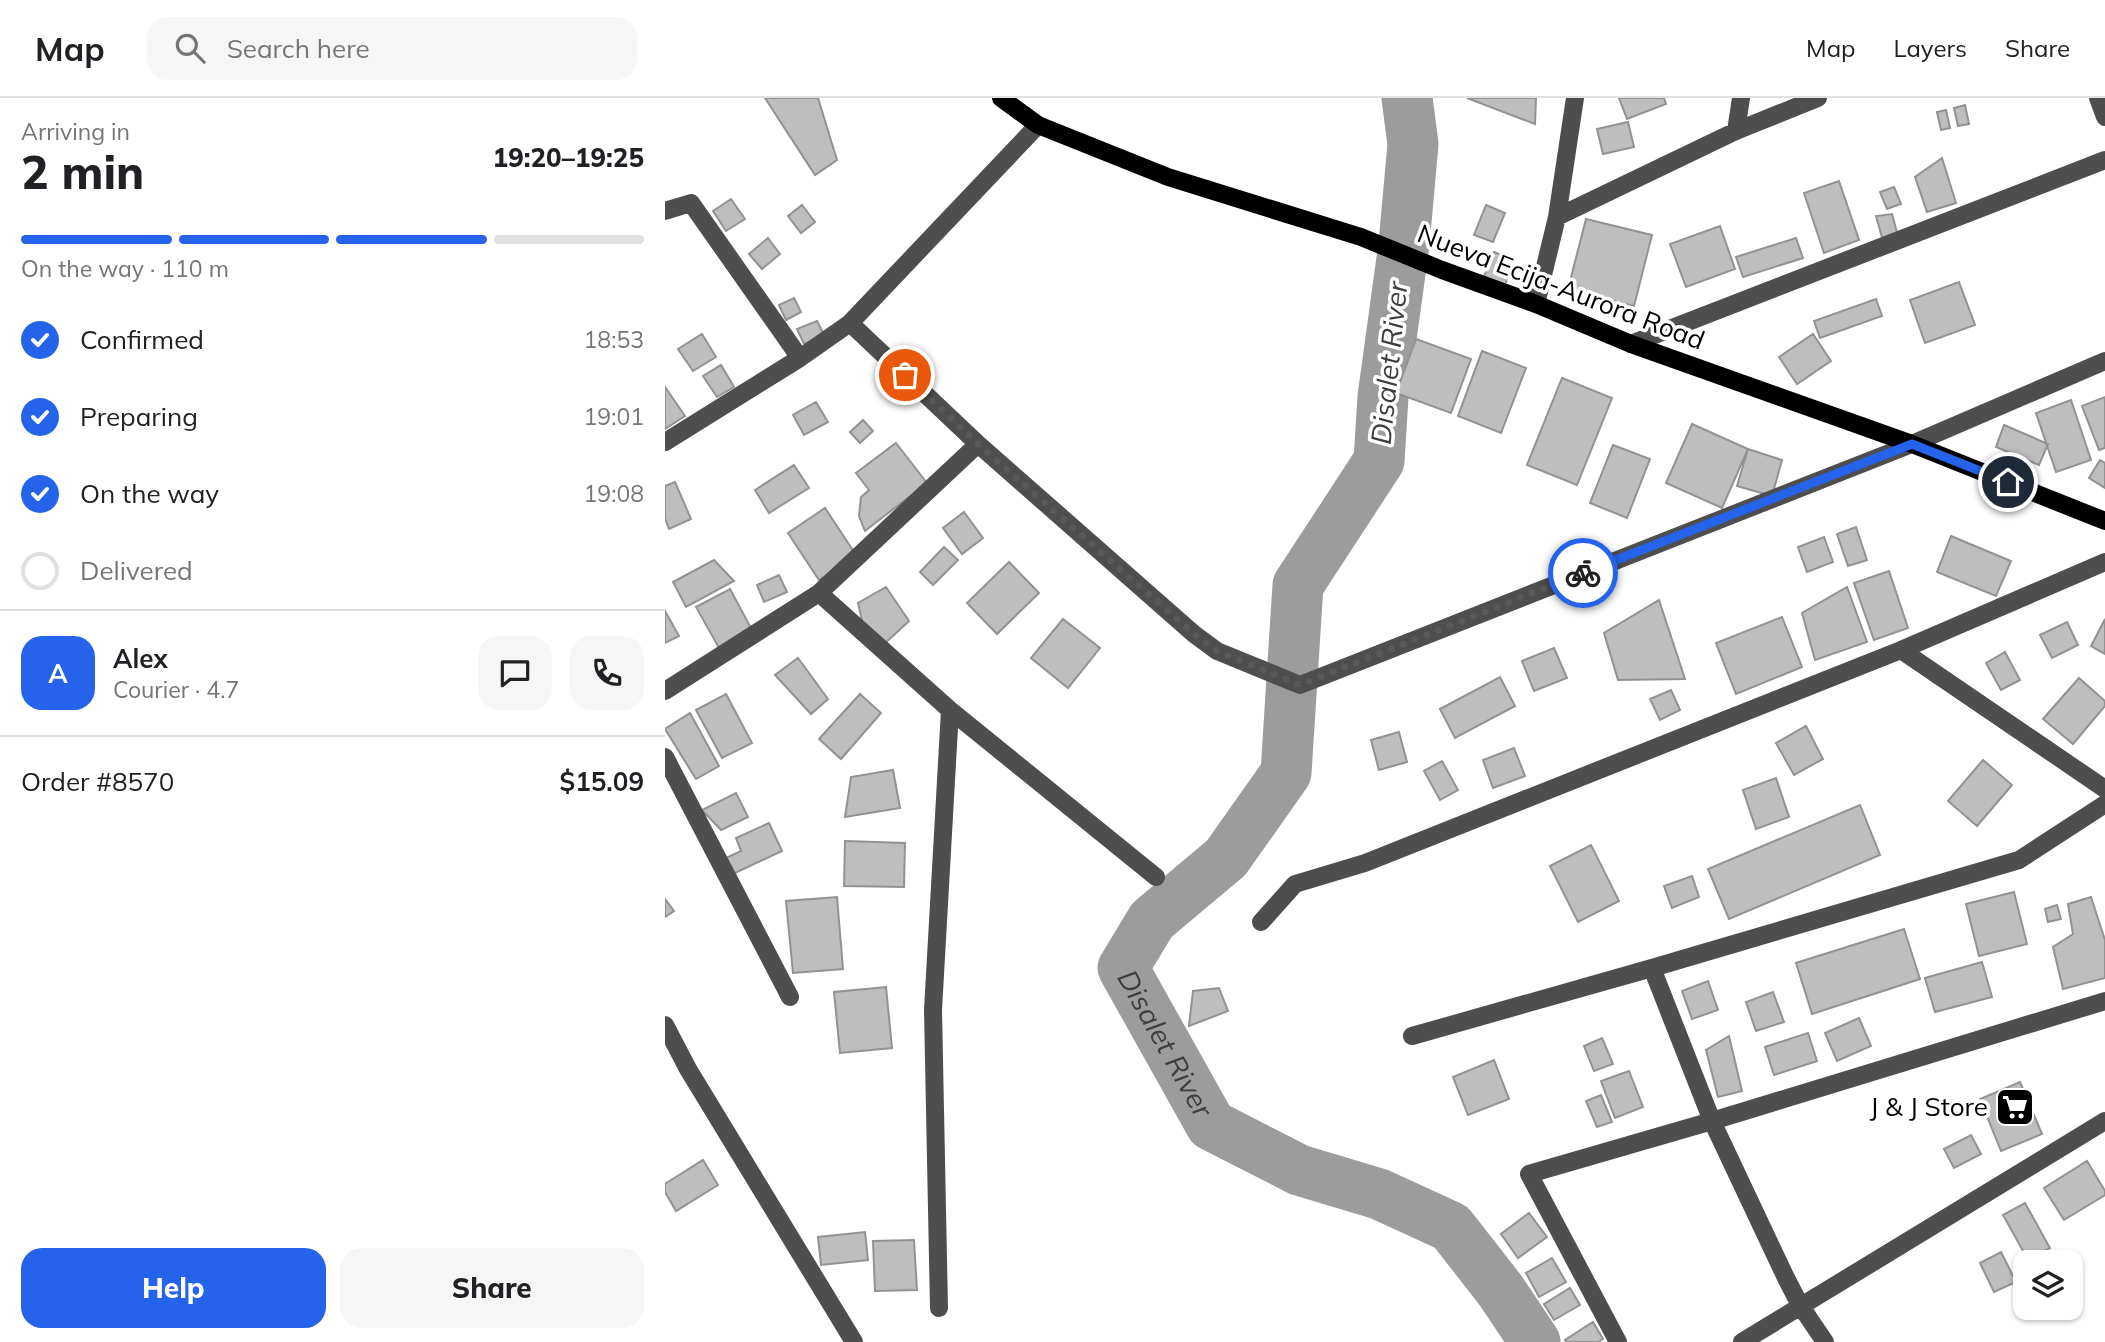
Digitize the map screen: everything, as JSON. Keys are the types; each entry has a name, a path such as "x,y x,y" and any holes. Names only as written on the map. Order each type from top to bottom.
{"main road":[{"name":"Nueva Ecija-Aurora Road","path":"1001,98 1038,125 1168,177 1361,237 1536,304 1631,344 1912,444 2105,522"}],"street":[{"path":"1536,304 1557,216 1574,98"},
{"path":"1736,131 1741,98"},
{"path":"1557,216 1736,131 1818,98"},
{"path":"2098,98 2105,117"},
{"path":"665,442 800,358 850,323 1038,125"},
{"path":"1631,344 2105,160"},
{"path":"665,211 691,203 800,358"},
{"path":"850,323 978,444 1194,634 1217,651 1300,685 1912,444 2105,361"},
{"path":"665,691 818,593 978,444"},
{"path":"1261,922 1295,884 1365,863 1901,650 2105,562"},
{"path":"818,593 950,710 1156,877"},
{"path":"1901,650 2105,789"},
{"path":"939,1308 933,1010 950,710"},
{"path":"665,757 790,997"},
{"path":"1412,1036 2019,860 2105,804"},
{"path":"1652,968 1712,1121 1800,1305 1825,1342"},
{"path":"1618,1342 1529,1174 2105,1001"},
{"path":"665,1025 688,1069 855,1342"},
{"path":"1742,1342 2105,1121"}],"building":[{"path":"765,98 818,98 837,160 815,175"},
{"path":"1467,98 1536,98 1535,124"},
{"path":"1619,98 1664,98 1666,104 1627,119"},
{"path":"1965,105 1969,124 1958,126 1954,108"},
{"path":"1946,110 1950,128 1941,130 1937,112"},
{"path":"1628,122 1634,147 1603,154 1597,129"},
{"path":"1942,158 1956,203 1927,212 1915,177"},
{"path":"1839,181 1859,240 1824,253 1804,193"},
{"path":"1894,187 1901,204 1887,209 1880,192"},
{"path":"731,199 745,219 726,231 713,211"},
{"path":"802,205 815,222 801,233 788,216"},
{"path":"1486,205 1505,213 1493,242 1474,235"},
{"path":"1892,214 1898,236 1883,241 1876,216"},
{"path":"1586,219 1652,235 1634,306 1568,289"},
{"path":"1720,226 1735,269 1686,287 1670,244"},
{"path":"768,238 780,254 762,269 749,254"},
{"path":"1796,238 1803,258 1743,277 1736,257"},
{"path":"1494,252 1514,260 1504,287 1483,279"},
{"path":"1959,282 1975,325 1925,343 1910,300"},
{"path":"794,298 801,312 786,320 779,305"},
{"path":"1876,299 1882,316 1820,338 1814,321"},
{"path":"817,321 824,335 804,344 797,329"},
{"path":"702,334 716,357 693,371 678,349"},
{"path":"1813,334 1831,361 1797,384 1779,357"},
{"path":"1416,339 1471,359 1451,413 1396,393"},
{"path":"1482,351 1526,368 1501,433 1458,416"},
{"path":"721,365 734,387 717,397 703,376"},
{"path":"1562,378 1612,398 1577,485 1527,465"},
{"path":"665,387 685,416 665,429"},
{"path":"2105,397 2105,448 2099,450 2082,406"},
{"path":"2071,400 2091,460 2056,472 2036,413"},
{"path":"816,402 828,422 804,435 793,415"},
{"path":"863,420 873,431 860,443 850,432"},
{"path":"1692,424 1748,449 1722,508 1666,483"},
{"path":"2004,425 2048,444 2039,465 1996,447"},
{"path":"896,443 927,483 865,531 859,516 861,497 869,490 856,473"},
{"path":"1613,445 1650,459 1627,518 1590,503"},
{"path":"1748,449 1782,460 1772,496 1737,486"},
{"path":"2100,460 2105,463 2105,488 2089,478"},
{"path":"794,465 809,488 769,513 755,490"},
{"path":"675,482 691,519 669,529 665,518 665,486"},
{"path":"825,508 856,555 819,580 788,533"},
{"path":"964,512 983,538 962,554 943,528"},
{"path":"1856,527 1867,560 1848,566 1837,534"},
{"path":"1951,536 2011,561 1996,596 1937,572"},
{"path":"1824,537 1833,562 1807,572 1798,547"},
{"path":"944,547 958,560 933,585 920,572"},
{"path":"714,560 734,581 686,607 673,582"},
{"path":"1009,562 1039,593 997,634 967,603"},
{"path":"1889,571 1908,628 1874,640 1854,583"},
{"path":"779,575 787,592 764,602 757,585"},
{"path":"886,587 909,621 883,645 863,625 858,603"},
{"path":"1847,587 1867,642 1815,660 1802,613"},
{"path":"730,589 752,630 719,648 696,607"},
{"path":"1659,600 1685,679 1618,680 1604,633"},
{"path":"665,611 679,636 665,643"},
{"path":"1782,617 1802,667 1736,694 1716,643"},
{"path":"1063,619 1100,648 1068,688 1031,658"},
{"path":"2105,619 2105,654 2091,646"},
{"path":"2067,622 2078,645 2052,658 2040,635"},
{"path":"1554,648 1567,678 1534,691 1522,661"},
{"path":"2005,652 2020,680 2001,690 1986,663"},
{"path":"798,658 828,699 811,714 775,675"},
{"path":"1500,677 1515,706 1455,738 1440,709"},
{"path":"2079,678 2105,701 2105,706 2073,744 2043,719"},
{"path":"1671,690 1680,710 1660,720 1650,699"},
{"path":"726,694 752,743 722,758 696,710"},
{"path":"860,694 881,713 841,759 819,739"},
{"path":"690,713 719,766 696,779 665,729"},
{"path":"1806,726 1823,759 1794,775 1776,743"},
{"path":"1399,732 1407,762 1379,770 1371,740"},
{"path":"1514,748 1525,776 1493,788 1483,760"},
{"path":"1983,760 2012,785 1977,826 1948,801"},
{"path":"1442,761 1458,790 1440,800 1424,771"},
{"path":"893,770 900,808 845,817 851,777"},
{"path":"1776,778 1789,817 1756,829 1743,790"},
{"path":"736,793 748,817 721,830 702,810"},
{"path":"1860,805 1880,855 1729,919 1708,869"},
{"path":"769,823 782,851 733,874 726,858 741,851 736,838"},
{"path":"845,841 905,843 904,887 844,886"},
{"path":"1591,845 1619,901 1578,922 1550,866"},
{"path":"1692,876 1699,897 1672,908 1664,886"},
{"path":"2014,892 2027,944 1979,956 1966,904"},
{"path":"837,897 843,969 793,973 786,901"},
{"path":"2091,897 2105,940 2105,978 2063,989 2053,947 2073,934 2068,904"},
{"path":"665,899 674,911 665,917"},
{"path":"2057,905 2061,919 2048,922 2045,909"},
{"path":"1904,929 1920,979 1812,1014 1796,963"},
{"path":"1982,962 1992,997 1935,1012 1925,978"},
{"path":"1708,981 1718,1010 1692,1019 1682,991"},
{"path":"886,987 892,1048 840,1053 834,992"},
{"path":"1219,988 1228,1011 1189,1026 1193,991"},
{"path":"1773,992 1784,1022 1756,1031 1746,1002"},
{"path":"1859,1018 1871,1046 1837,1061 1825,1033"},
{"path":"1808,1033 1817,1061 1774,1075 1765,1047"},
{"path":"1729,1036 1742,1091 1718,1097 1706,1050"},
{"path":"1602,1038 1613,1064 1594,1071 1584,1046"},
{"path":"1494,1060 1509,1099 1468,1115 1453,1077"},
{"path":"1629,1071 1643,1107 1615,1118 1601,1081"},
{"path":"2020,1082 2042,1134 2001,1151 1980,1099"},
{"path":"1601,1095 1612,1122 1597,1127 1586,1101"},
{"path":"1971,1135 1981,1154 1954,1168 1944,1149"},
{"path":"703,1160 718,1185 676,1211 665,1192 665,1184"},
{"path":"2087,1161 2105,1195 2064,1220 2044,1188"},
{"path":"2025,1203 2050,1248 2022,1250 2003,1215"},
{"path":"1529,1213 1547,1237 1518,1258 1501,1234"},
{"path":"865,1232 868,1260 821,1265 818,1237"},
{"path":"914,1240 917,1290 875,1291 873,1241"},
{"path":"2001,1252 2013,1276 2013,1283 1994,1292 1980,1263"},
{"path":"1552,1258 1566,1282 1539,1297 1526,1273"},
{"path":"1570,1288 1580,1305 1554,1320 1544,1304"},
{"path":"1593,1322 1603,1339 1598,1342 1565,1340"}],"waterway":[{"name":"Disalet River","path":"1407,98 1413,144 1404,244 1383,397 1379,461 1298,585 1286,773 1226,858 1152,920 1123,968 1211,1125 1299,1170 1379,1194 1451,1227 1501,1291 1535,1342"}],"way so far":[{"path":"905,375 978,444 1194,634 1217,651 1300,685 1583,573"}],"place":[{"name":"J & J Store","path":"2015,1107"}],"route":[{"path":"1583,573 1912,444 2008,482"}]}
